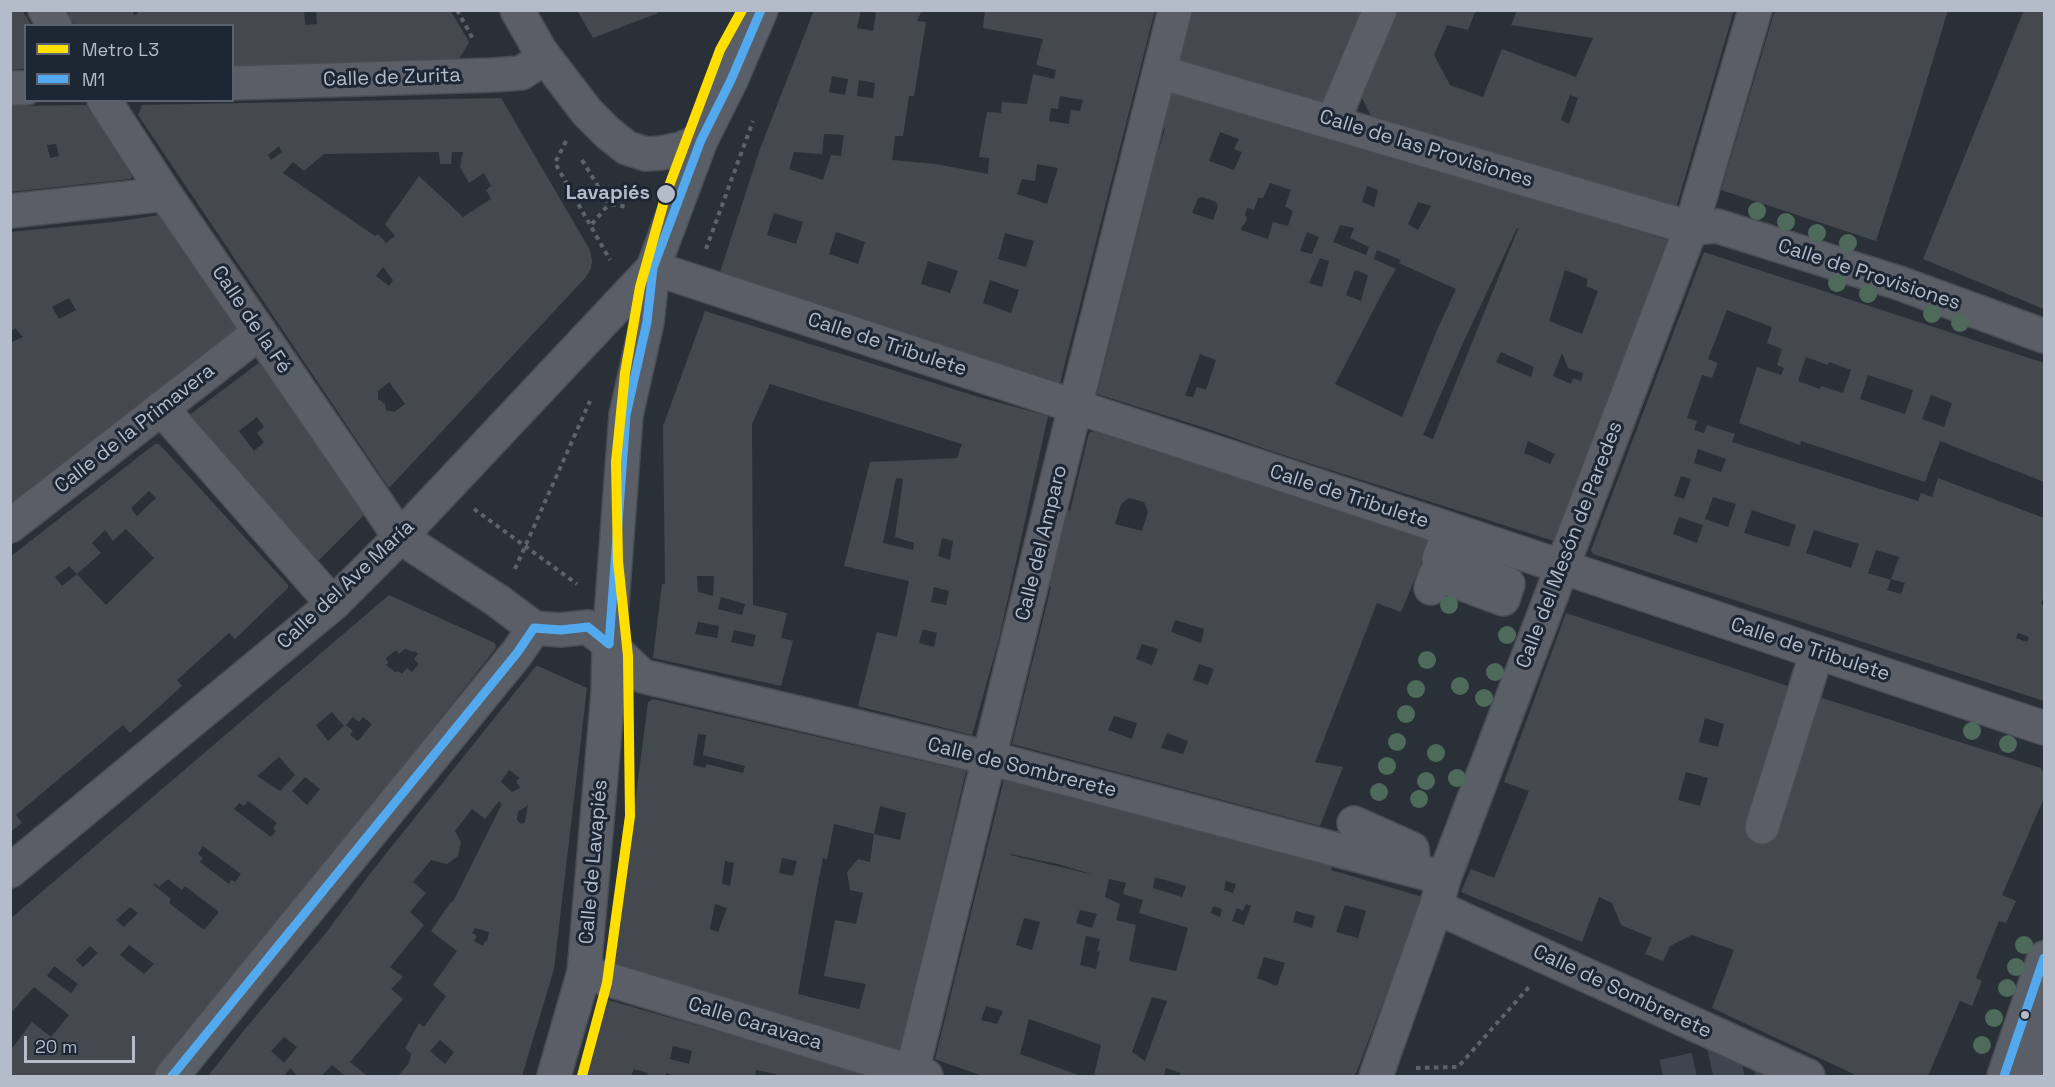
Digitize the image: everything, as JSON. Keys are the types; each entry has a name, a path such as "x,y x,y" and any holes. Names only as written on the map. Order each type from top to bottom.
{"street":[{"path":"45,10 54,24"},
{"path":"517,10 541,52 587,112 627,148 646,154 661,153 681,149 701,140"},
{"path":"653,268 701,140 731,80 760,10"},
{"name":"Calle del Amparo","path":"916,1075 989,758 1075,407 1114,216 1160,72 1175,10"},
{"path":"1333,121 1380,10"},
{"name":"Calle del Mesón de Paredes","path":"1376,1077 1431,885 1562,568 1691,228 1755,10"},
{"name":"Calle de Zurita","path":"234,83 521,73 536,64 541,52"},
{"name":"Calle de las Provisiones","path":"1160,72 1691,228"},
{"name":"Calle de la Fé","path":"105,102 165,194 400,537"},
{"path":"10,211 165,194"},
{"name":"Calle de Provisiones","path":"1691,228 1717,226 1899,283 2044,336"},
{"name":"Calle de Tribulete","path":"653,268 2044,728"},
{"name":"Calle del Ave María","path":"10,871 333,604 400,537 653,268"},
{"name":"Calle de Lavapiés","path":"554,1077 585,972 608,693 609,644 626,415 647,322 653,268"},
{"name":"Calle de la Primavera","path":"10,526 153,408 260,332"},
{"path":"153,408 333,604"},
{"path":"172,1077 517,653 534,628 498,601 400,537"},
{"path":"1431,588 1436,574 1503,599 1508,584 1439,559 1444,546 1513,570 1520,554"},
{"name":"Calle de Sombrerete","path":"534,628 561,630 588,627 642,676 989,758 1431,885 1552,960 1809,1077"},
{"path":"1762,827 1817,652"},
{"path":"1354,823 1412,849 1431,885"},
{"path":"2004,1077 2044,958"},
{"name":"Calle Caravaca","path":"585,972 916,1075"},
{"path":"2029,1077 2044,1029"}],"path":[{"path":"706,251 756,114"},
{"path":"568,136 555,164 613,266"},
{"path":"582,159 609,204"},
{"path":"591,225 609,204"},
{"path":"609,204 628,207"},
{"path":"512,575 592,396"},
{"path":"472,508 580,586"},
{"path":"1458,1067 1552,960"}],"building":[{"path":"10,10 22,10 31,24 24,24 24,69 10,70"},
{"path":"65,10 133,10 134,16 141,10 304,10 305,25 317,24 316,10 450,10 469,42 458,61 234,66 234,24 74,24"},
{"path":"577,10 657,10 658,13 593,38"},
{"path":"814,10 861,10 857,28 873,31 876,13 866,10 922,10 917,21 926,22 914,96 909,96 903,136 895,136 892,160 936,164 988,174 989,158 979,157 987,112 1001,113 1002,102 1027,104 1033,74 1054,79 1056,70 1036,65 1043,39 983,28 985,10 1155,10 1060,383 719,275 760,149","holes":["832,76 848,79 845,95 829,92","859,80 875,83 873,98 857,96","1060,96 1083,100 1080,111 1071,110 1069,124 1049,121 1051,108 1058,109","824,134 844,135 841,156 831,155 823,180 789,169 794,152 822,154","1037,164 1058,168 1047,204 1017,194 1022,179 1035,181","774,213 803,222 796,244 767,235","836,232 865,242 858,264 829,254","1005,233 1034,241 1026,267 998,259","928,261 958,271 950,293 921,284","990,280 1019,290 1011,313 983,303"]},
{"path":"1193,10 1363,10 1325,103 1180,61"},
{"path":"1398,10 1476,10 1468,30 1447,25 1434,55 1450,85 1483,97 1502,49 1576,77 1593,38 1511,25 1517,10 1734,10 1676,208 1371,116 1361,96","holes":["1570,95 1578,98 1569,124 1561,120"]},
{"path":"1775,10 1948,10 1876,241 1721,190"},
{"path":"2024,10 2044,10 2044,309 1923,259"},
{"path":"1172,93 1413,165 1449,173 1667,240 1597,432 1554,541 1097,394 1157,149 1159,149 1165,128 1163,127","holes":["1220,132 1239,139 1234,149 1242,152 1234,170 1209,161","1270,183 1291,190 1285,206 1293,211 1288,226 1273,222 1268,239 1241,230 1247,218 1245,215 1247,208 1254,210 1258,198 1263,198","1367,186 1378,190 1374,207 1362,202","1202,197 1216,202 1218,206 1213,220 1192,213 1198,198","1418,202 1431,206 1418,230 1408,224","1340,225 1354,228 1350,238 1369,247 1366,255 1333,242","1517,228 1518,229 1433,439 1423,435","1307,232 1319,237 1312,254 1300,251","1377,250 1401,260 1399,263 1456,289 1402,417 1335,384 1396,269 1374,259","1320,258 1329,261 1322,287 1309,283","1355,270 1368,275 1361,301 1346,295","1565,270 1588,279 1586,286 1598,291 1582,334 1549,321","1501,352 1534,367 1531,377 1496,362","1562,353 1568,368 1583,373 1581,381 1573,378 1571,384 1553,376","1200,354 1216,360 1206,390 1197,387 1193,397 1185,396","1528,441 1555,454 1550,464 1524,453"]},
{"path":"501,98 590,250 591,268 586,277 389,488 138,115 142,105","holes":["279,146 282,152 271,160 268,155","439,152 440,164 451,164 452,152 463,152 460,167 469,183 484,173 491,186 486,190 491,199 463,217 419,176 385,224 395,236 386,243 378,234 375,236 283,173 293,162 304,171 324,154","383,267 393,280 389,286 376,276","389,382 405,404 394,412 386,410 385,404 378,399 378,391"]},
{"path":"86,105 122,157 132,177 10,192 10,106","holes":["56,144 59,156 50,158 47,145"]},
{"path":"160,215 240,331 10,508 10,343 23,337 15,328 10,332 10,232","holes":["69,298 76,310 59,319 52,307"]},
{"path":"1704,252 2044,363 2044,482 1940,441 1925,482 1801,441 1800,445 1739,423 1757,367 1781,375 1784,368 1777,365 1782,349 1767,343 1772,327 1727,310 1708,359 1718,363 1712,378 1702,375 1687,418 1697,421 1694,430 1704,433 1707,425 1735,434 1732,442 1918,501 1921,493 1932,497 1938,478 2044,518 2044,595 2041,604 2044,606 2044,701 1593,554 1591,550","holes":["1806,357 1851,370 1843,393 1821,386 1820,389 1798,381","1868,375 1913,390 1905,414 1860,399","1931,395 1952,403 1944,427 1922,419","1698,449 1726,459 1721,472 1694,463","1681,476 1691,479 1684,499 1674,496","1713,497 1736,504 1728,527 1705,519","1752,510 1796,525 1789,547 1744,533","1679,517 1703,525 1697,543 1673,534","1814,530 1859,544 1851,568 1806,553","1876,550 1899,557 1891,579 1905,583 1901,594 1887,590 1891,580 1868,573","2018,633 2029,637 2027,642 2016,638"]},
{"path":"705,311 975,396 1048,416 999,639 972,735 858,706 877,632 897,637 909,581 844,566 870,462 957,458 962,444 770,384 752,424 753,605 787,613 781,638 793,641 781,686 653,658 662,584 665,584 663,426","holes":["896,478 903,479 895,537 914,543 913,550 883,543","942,538 953,541 950,560 938,556","697,576 714,576 713,596 698,592","934,587 949,591 946,605 931,602","721,597 745,604 742,615 718,609","698,622 719,626 717,638 695,634","923,629 937,633 934,647 919,643","734,630 756,635 753,647 731,642"]},
{"path":"260,362 364,515 317,562 184,419","holes":["257,417 264,427 257,433 264,442 254,451 239,431"]},
{"path":"1094,431 1359,517 1359,515 1432,538 1401,612 1377,603 1315,762 1343,767 1320,826 1012,744 1051,587 1048,586 1068,510 1070,511 1089,433","holes":["1129,498 1144,502 1148,512 1142,531 1115,524 1121,504","1175,620 1204,629 1201,643 1171,632","1142,644 1158,649 1152,665 1136,659","1199,664 1214,669 1208,685 1193,680","1114,716 1137,723 1132,739 1108,730","1167,733 1188,741 1183,754 1161,748"]},
{"path":"155,444 159,444 288,585 288,588 235,639 229,633 177,680 182,686 130,733 123,725 16,815 22,823 10,832 10,557","holes":["149,491 156,498 137,516 131,508","126,529 154,558 106,605 77,574 101,553 92,543 105,530 113,541","69,566 77,574 62,586 55,577"]},
{"path":"389,595 495,643 496,648 159,1076 10,1076 10,1051 32,1022 51,1037 69,1015 34,987 10,1014 10,919","holes":["405,649 418,654 414,659 419,664 412,672 407,668 402,674 386,665 388,663 386,658 396,650 399,654","332,712 344,726 328,741 316,725","353,717 359,722 363,717 372,724 358,741 350,735 353,731 346,725","279,757 295,775 280,791 257,776","305,777 320,789 307,805 292,791","248,801 277,823 273,828 276,831 271,837 234,809 239,803 244,806","203,846 241,874 235,882 231,880 229,884 200,862 203,858 198,854","168,879 182,890 185,886 219,912 204,930 169,903 171,899 154,885 155,883 159,887","130,907 138,913 124,927 116,920","129,945 154,964 144,974 120,955","90,946 98,953 83,967 76,960","54,966 78,984 71,993 47,976"]},
{"path":"1566,613 1794,688 1747,836 1768,843 1816,696 2041,768 2044,774 2044,798 2002,895 2016,901 2006,923 1999,921 1976,978 1982,981 1972,1006 1960,1001 1928,1076 1858,1076 1712,1008 1734,950 1692,935 1670,946 1663,961 1645,954 1652,938 1621,925 1612,903 1599,897 1582,942 1461,892 1471,869 1494,878 1529,791 1504,782","holes":["1705,718 1724,724 1718,747 1699,742","1686,772 1708,778 1700,806 1678,800"]},
{"path":"536,666 587,688 554,969 522,1076 398,1076 409,1063 411,1054 405,1048 419,1023 424,1027 446,996 433,985 457,951 431,931 454,900 502,804 499,801 485,819 472,809 455,831 461,842 458,856 447,864 431,860 413,882 426,893 410,912 424,925 390,967 403,977 391,989 403,999 350,1062 367,1076 345,1076 332,1065 321,1076 296,1076 290,1068 284,1076 208,1076 325,934 369,875","holes":["509,770 520,778 516,781 520,788 512,792 501,782","528,805 525,822 521,824 517,820 518,812","475,928 489,932 487,942 485,941 483,946 474,941 477,936 472,933","284,1037 297,1047 284,1063 271,1051","440,1040 454,1052 445,1064 430,1051"]},
{"path":"653,699 966,771 901,1050 614,967 648,702","holes":["698,734 706,735 703,755 745,766 743,773 707,764 705,768 693,765","880,806 906,813 900,840 874,834","834,824 874,834 870,862 858,859 847,872 850,890 863,893 856,924 835,920 824,976 866,984 859,1009 798,994 823,858 827,859","782,858 797,861 793,876 779,873","725,861 734,863 730,886 722,884","715,904 727,908 718,932 710,929"]},
{"path":"1004,779 1332,866 1331,870 1423,897 1355,1076 1179,1076 1181,1073 1166,1068 1164,1076 1094,1076 1101,1045 1029,1019 1020,1054 1081,1076 982,1076 935,1059","holes":["1010,854 1058,864 1094,875 1010,855","1155,877 1186,886 1182,897 1153,888","1109,879 1126,883 1123,894 1143,900 1139,913 1188,928 1176,971 1129,961 1136,925 1116,920 1120,904 1105,897","1226,881 1236,884 1233,893 1224,890","1246,904 1251,906 1244,925 1232,921 1237,908 1243,911","1345,905 1366,911 1358,938 1336,932","1213,906 1222,909 1220,917 1211,913","1080,910 1097,914 1092,928 1076,923","1296,911 1315,916 1312,928 1293,922","1024,918 1040,922 1032,950 1016,945","1086,936 1100,939 1097,952 1100,951 1096,969 1080,965","1264,957 1285,963 1277,986 1257,978","1152,997 1167,1001 1145,1061 1132,1052","986,1006 1003,1011 997,1024 981,1020"]},
{"path":"608,1000 874,1076 776,1076 776,1074 756,1070 755,1076 676,1076 666,1073 665,1076 647,1076 648,1073 634,1069 631,1076 585,1076","holes":["673,1046 692,1051 689,1064 670,1059"]}],"tunnel":[{"path":"1663,1076 1741,1059 1775,1073"}],"metro line":[{"name":"L3","path":"582,1076 607,983 630,816 628,656 618,561 616,462 625,373 640,287 666,194 720,50 742,10"}],"transit line":[{"name":"M1","path":"609,644 626,415 647,322 653,268 701,140 731,80 761,10"},
{"name":"M1","path":"172,1076 517,653 534,628 561,630 588,627 609,644"},
{"name":"M1","path":"2004,1076 2044,958"}],"place":[{"name":"Lavapiés","path":"666,194"}]}
